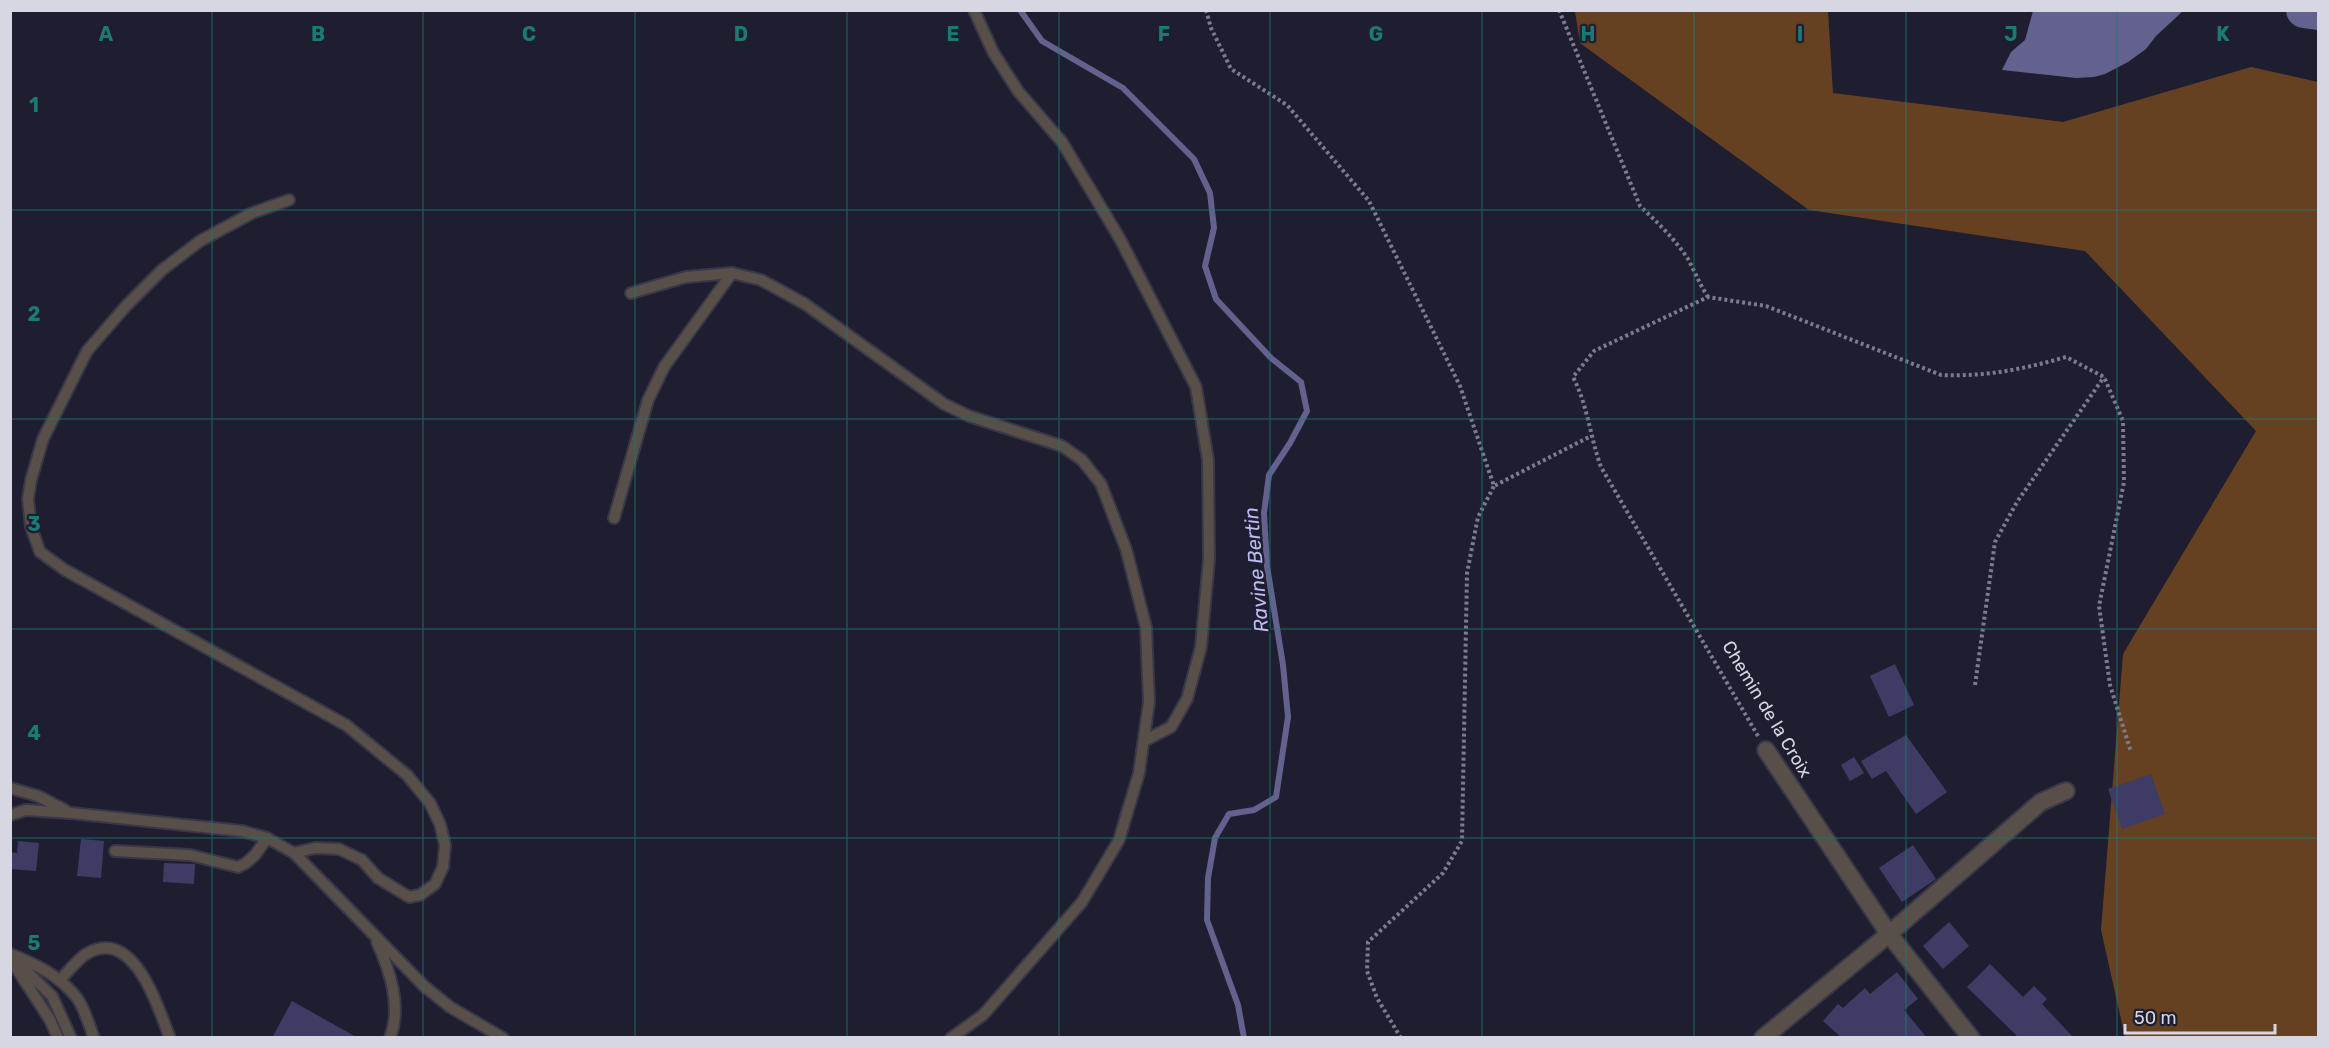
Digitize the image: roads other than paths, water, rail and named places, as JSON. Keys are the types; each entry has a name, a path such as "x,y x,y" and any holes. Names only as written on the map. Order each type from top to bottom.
{"street":[{"name":"Chemin de la Croix","path":"1766,750 1889,934 1971,1038"},
{"path":"1763,1038 1889,934 2042,802 2066,791"}],"lane":[{"path":"974,10 993,52 1018,91 1062,142 1120,239 1196,387 1208,471 1209,559 1201,647 1188,699 1171,727 1144,741"},
{"path":"289,200 252,213 200,241 162,270 126,306 87,351 43,439 28,499 31,527 40,552 65,570 346,725 413,782 430,803 440,824 445,845 443,867 435,884 420,895 409,897 378,878 362,860 339,849 315,848 294,853"},
{"path":"614,518 648,400 664,368 732,273"},
{"path":"631,293 686,277 732,273 761,279 805,304 944,404 969,416 1062,446 1082,460 1101,484 1126,549 1146,627 1149,702 1139,773 1119,840 1082,902 983,1015 951,1038"},
{"path":"10,788 38,796 71,813"},
{"path":"10,815 26,810 71,813 242,831 267,838 294,853 424,986 441,1000 503,1038"},
{"path":"115,851 190,855 238,867 255,855 267,838"},
{"path":"373,933 388,969 394,993 393,1029 390,1038"},
{"path":"60,980 86,954 102,949 116,951 130,959 142,973 171,1038"},
{"path":"10,956 39,965 60,980 78,1000 94,1038"},
{"path":"10,956 50,1020 58,1038"},
{"path":"10,956 51,996 71,1038"}],"water":[{"path":"2033,10 2183,11 2156,36 2146,49 2128,62 2105,74 2076,78 2002,70 2011,52 2025,40"}],"waterway":[{"name":"Ravine Bertin","path":"1020,10 1042,41 1123,88 1194,159 1210,193 1214,228 1205,266 1216,299 1271,358 1301,382 1307,411 1269,475 1264,513 1267,566 1283,665 1288,717 1276,797 1254,810 1229,814 1215,838 1208,878 1207,920 1238,1005 1244,1038"},
{"path":"2304,10 2318,12"}]}
